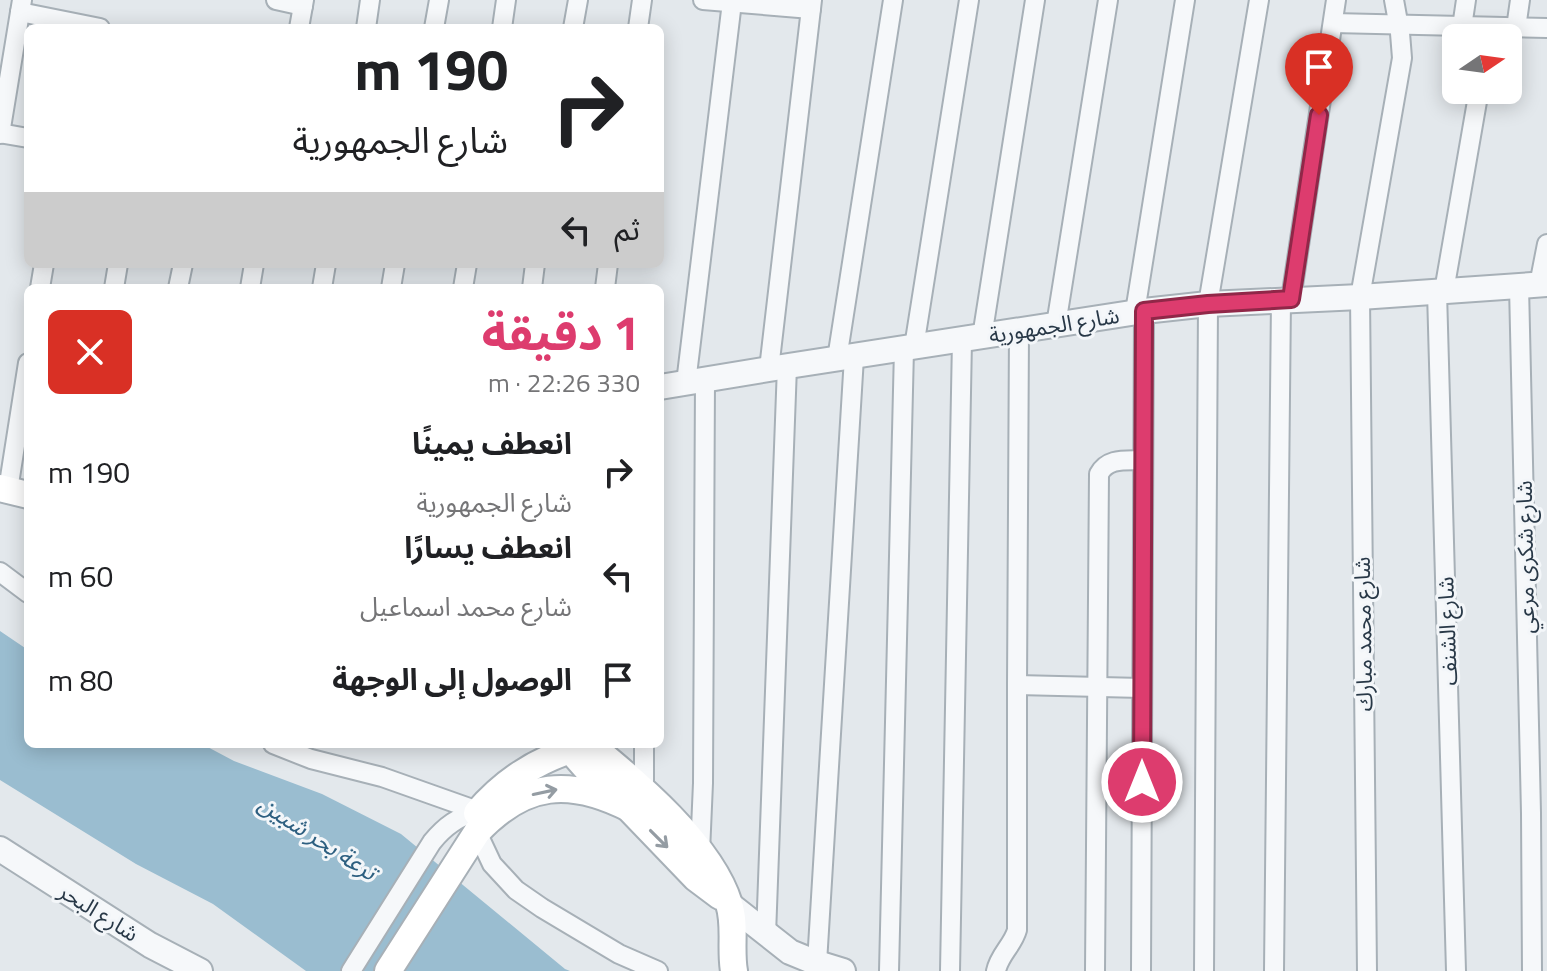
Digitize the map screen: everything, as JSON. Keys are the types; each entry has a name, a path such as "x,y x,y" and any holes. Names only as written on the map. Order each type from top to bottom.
{"main road":[{"path":"388,971 500,789 525,771 574,748"},
{"path":"580,748 637,800 684,832 700,852 729,904 734,971"},
{"path":"468,840 497,813 521,798 539,792 575,789 637,800 696,878 729,904"}],"street":[{"path":"276,0 303,3 300,24"},
{"path":"367,24 370,0"},
{"path":"435,24 439,0"},
{"path":"503,24 506,0"},
{"path":"574,24 578,0"},
{"path":"639,24 642,0"},
{"path":"703,0 812,5 778,368 766,935"},
{"path":"817,963 846,358 893,0"},
{"path":"889,971 909,348 969,0"},
{"path":"950,971 972,338 1035,0"},
{"path":"1056,325 1108,0"},
{"path":"1141,971 1143,460 1139,312 1185,0"},
{"path":"1204,971 1208,304 1259,0"},
{"path":"1274,971 1286,300 1336,0"},
{"name":"شارع محمد مبارك","path":"1367,971 1360,297 1402,58 1394,0"},
{"path":"1462,24 1466,0"},
{"path":"1517,24 1520,0"},
{"path":"700,852 704,768 696,381 732,2"},
{"path":"24,137 0,134 2,106 19,74 8,34 21,6 86,24"},
{"path":"1333,23 1442,27"},
{"path":"1522,28 1547,28"},
{"name":"شارع الشنف","path":"1456,971 1441,291 1476,104"},
{"name":"شارع شكرى مرعي","path":"1532,971 1539,813 1535,285 1547,244"},
{"name":"شارع الجمهورية","path":"664,386 1139,312 1208,304 1535,285"},
{"path":"996,971 1017,930 1019,331"},
{"path":"12,491 24,395"},
{"path":"1095,971 1099,474 1109,462 1143,460"},
{"path":"0,572 24,590"},
{"path":"1017,685 1142,688"},
{"path":"283,748 311,759 382,777 468,840"},
{"path":"637,800 644,748"},
{"path":"351,971 432,842 452,822 516,890 619,954 658,971"},
{"name":"شارع البحر","path":"0,849 150,945 200,971"},
{"path":"729,904 790,952 843,971"}],"water":[{"name":"ترعة بحر شبين","path":"0,631 24,647 24,748 210,748 234,761 322,794 401,834 570,971 306,971 213,904 136,864 0,780"}],"route":[{"path":"1142,782 1144,311 1291,299 1319,115"}]}
